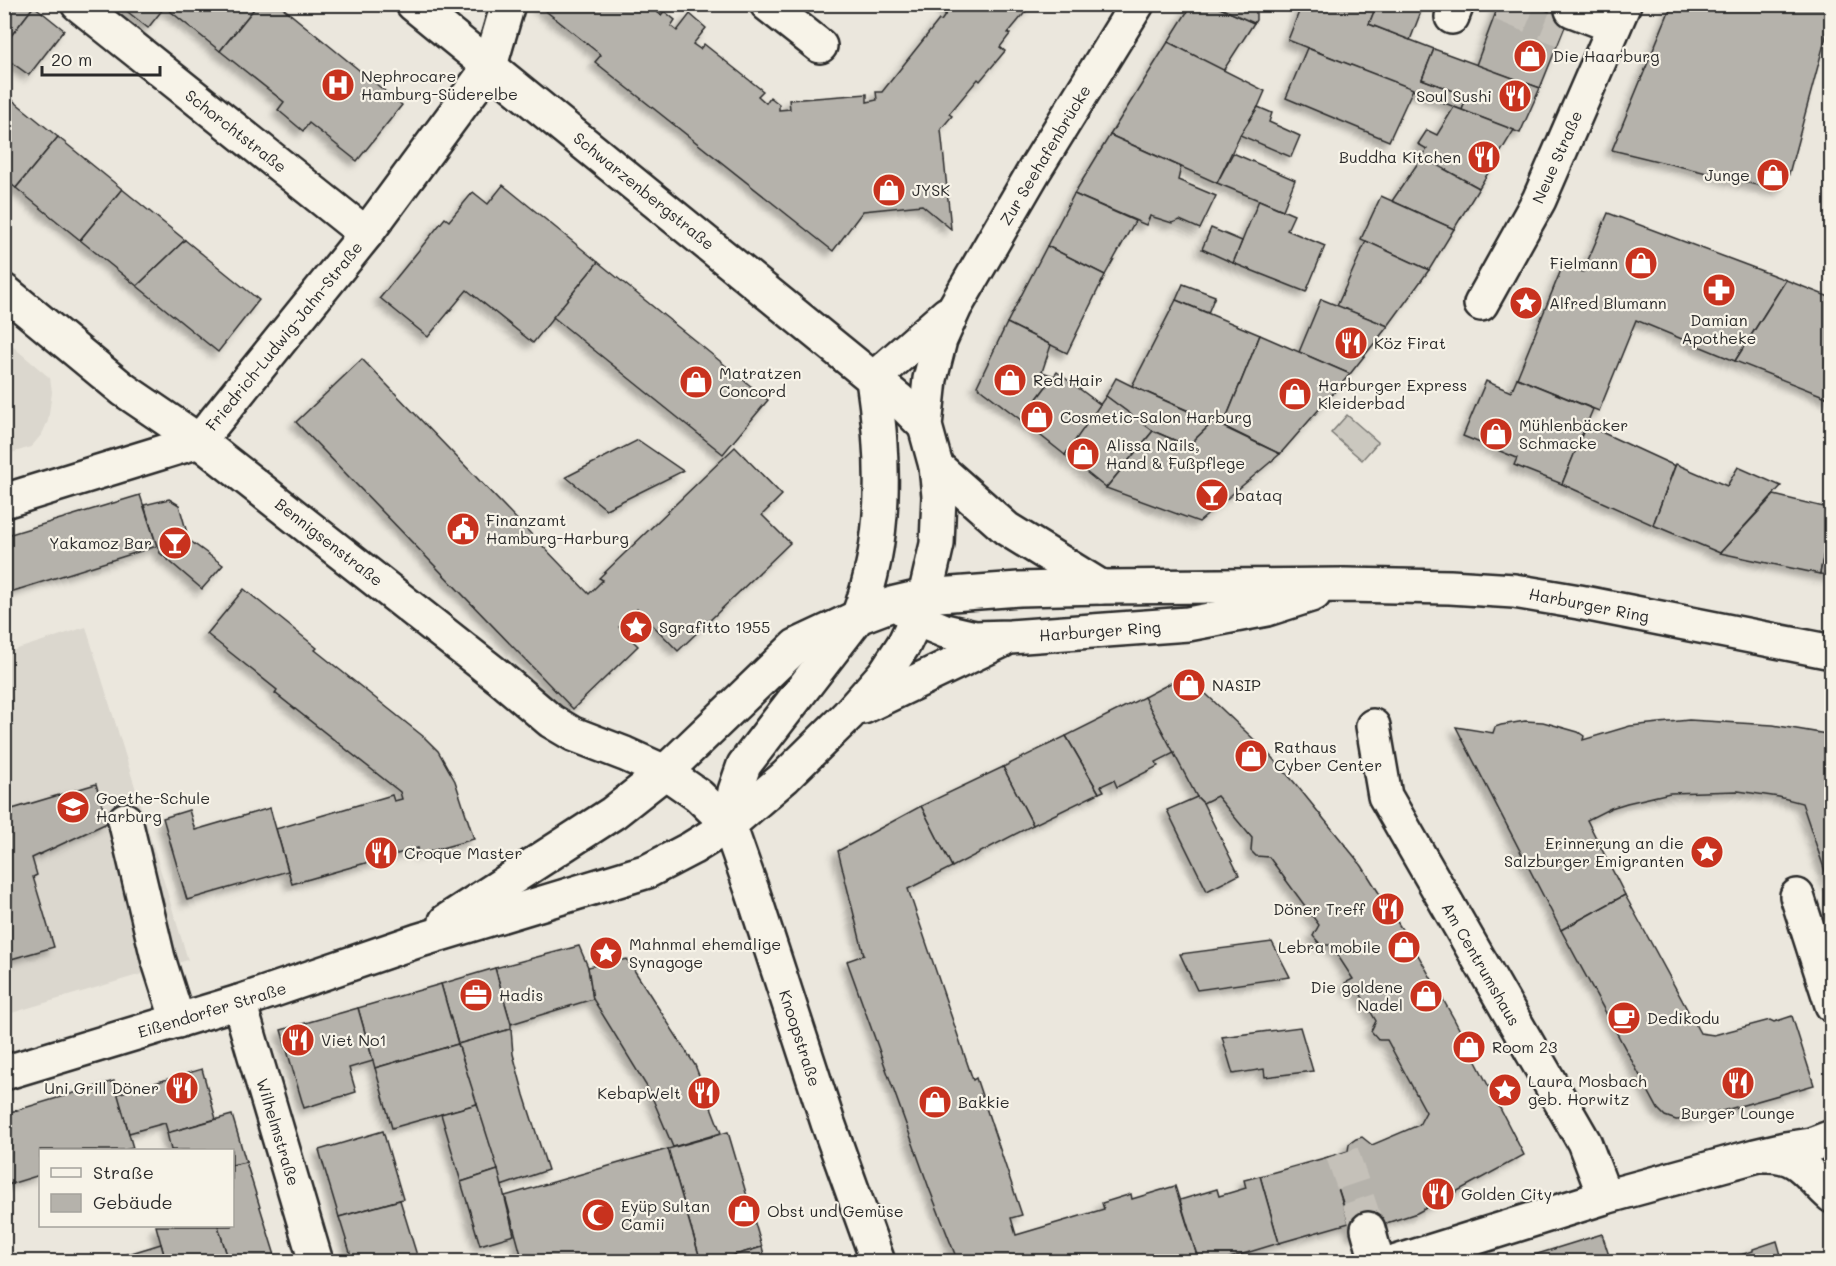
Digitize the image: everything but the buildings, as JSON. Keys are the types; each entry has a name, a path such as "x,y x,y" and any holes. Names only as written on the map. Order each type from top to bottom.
{"main road":[{"name":"Schorchtstraße","path":"78,4 366,234"},
{"name":"Schwarzenbergstraße","path":"413,4 898,399 925,426 936,466 939,496 938,533 912,606 904,644 885,674 848,714"},
{"path":"490,66 508,4"},
{"path":"767,4 820,46"},
{"name":"Zur Seehafenbrücke","path":"925,426 930,379 940,340 955,307 1034,171 1137,4"},
{"path":"1568,20 1614,26"},
{"name":"Neue Straße","path":"1481,304 1539,200 1614,26"},
{"name":"Friedrich-Ludwig-Jahn-Straße","path":"4,501 199,441 366,234 490,66"},
{"name":"Bennigsenstraße","path":"4,291 124,390 199,441 500,677 551,721 573,734 626,754 664,772"},
{"name":"Zur Seehafenbrücke","path":"873,379 955,307"},
{"path":"729,825 735,791 744,765 858,617 868,591 875,560 880,519 880,433 873,379"},
{"path":"936,466 1007,529 1101,587"},
{"path":"875,560 883,582 912,606"},
{"path":"796,646 857,585 875,560"},
{"name":"Harburger Ring","path":"664,772 796,646 858,617 1019,589 1344,585 1514,591 1832,652"},
{"name":"Harburger Ring","path":"912,606 945,631 975,638 1010,637 1188,624 1267,609 1344,585"},
{"path":"729,825 785,777 848,714 1010,637"},
{"name":"Am Centrumshaus","path":"1373,726 1385,796 1584,1142 1605,1197"},
{"name":"Knoopstraße","path":"664,772 698,795 729,825 828,1124 878,1262"},
{"name":"Eißendorfer Straße","path":"417,941 613,813 664,772"},
{"path":"125,820 158,958 178,1021"},
{"name":"Eißendorfer Straße","path":"4,1073 239,1002 417,941 648,871 729,825"},
{"path":"1797,897 1832,1005"},
{"name":"Wilhelmstraße","path":"239,1002 316,1262"},
{"path":"1396,1262 1605,1197 1755,1156 1811,1145 1832,1137"},
{"path":"1755,1156 1776,1155 1792,1159 1806,1168 1832,1196"},
{"path":"1368,1229 1377,1262"}],"shaded area":[{"path":"5,340 50,378 52,392 48,421 42,434 31,447 5,455"},
{"path":"1347,415 1378,442 1362,460 1331,433"},
{"name":"Goethe-Schule Harburg","path":"86,627 188,960 5,1015 5,653"}],"tunnel":[{"path":"1500,4 1563,30"},
{"path":"1342,1153 1368,1229"}],"place":[{"name":"Die Haarburg","path":"1530,56"},
{"name":"Nephrocare Hamburg-Süderelbe","path":"338,85"},
{"name":"Soul Sushi","path":"1515,96"},
{"name":"Buddha Kitchen","path":"1484,157"},
{"name":"Junge","path":"1773,175"},
{"name":"JYSK","path":"889,190"},
{"name":"Fielmann","path":"1641,263"},
{"name":"Damian Apotheke","path":"1719,290"},
{"name":"Alfred Blumann","path":"1526,303"},
{"name":"Köz Firat","path":"1351,343"},
{"name":"Red Hair","path":"1010,380"},
{"name":"Matratzen Concord","path":"696,382"},
{"name":"Harburger Express Kleiderbad","path":"1295,394"},
{"name":"Cosmetic-Salon Harburg","path":"1037,417"},
{"name":"Mühlenbäcker Schmacke","path":"1496,434"},
{"name":"Alissa Nails, Hand & Fußpflege","path":"1083,454"},
{"name":"bataq","path":"1212,495"},
{"name":"Finanzamt Hamburg-Harburg","path":"463,529"},
{"name":"Yakamoz Bar","path":"175,543"},
{"name":"Sgrafitto 1955","path":"636,627"},
{"name":"NASIP","path":"1189,685"},
{"name":"Rathaus Cyber Center","path":"1251,756"},
{"name":"Goethe-Schule Harburg","path":"73,807"},
{"name":"Erinnerung an die Salzburger Emigranten","path":"1707,852"},
{"name":"Croque Master","path":"381,853"},
{"name":"Döner Treff","path":"1388,909"},
{"name":"Lebra mobile","path":"1404,947"},
{"name":"Mahnmal ehemalige Synagoge","path":"606,953"},
{"name":"Hadis","path":"476,995"},
{"name":"Die goldene Nadel","path":"1426,996"},
{"name":"Dedikodu","path":"1624,1018"},
{"name":"Viet No1","path":"298,1040"},
{"name":"Room 23","path":"1469,1047"},
{"name":"Burger Lounge","path":"1738,1083"},
{"name":"Uni Grill Döner","path":"182,1088"},
{"name":"Laura Mosbach geb. Horwitz","path":"1505,1090"},
{"name":"KebapWelt","path":"704,1093"},
{"name":"Bakkie","path":"935,1102"},
{"name":"Golden City","path":"1438,1194"},
{"name":"Obst und Gemüse","path":"744,1211"},
{"name":"Eyüp Sultan Camii","path":"598,1215"}]}
